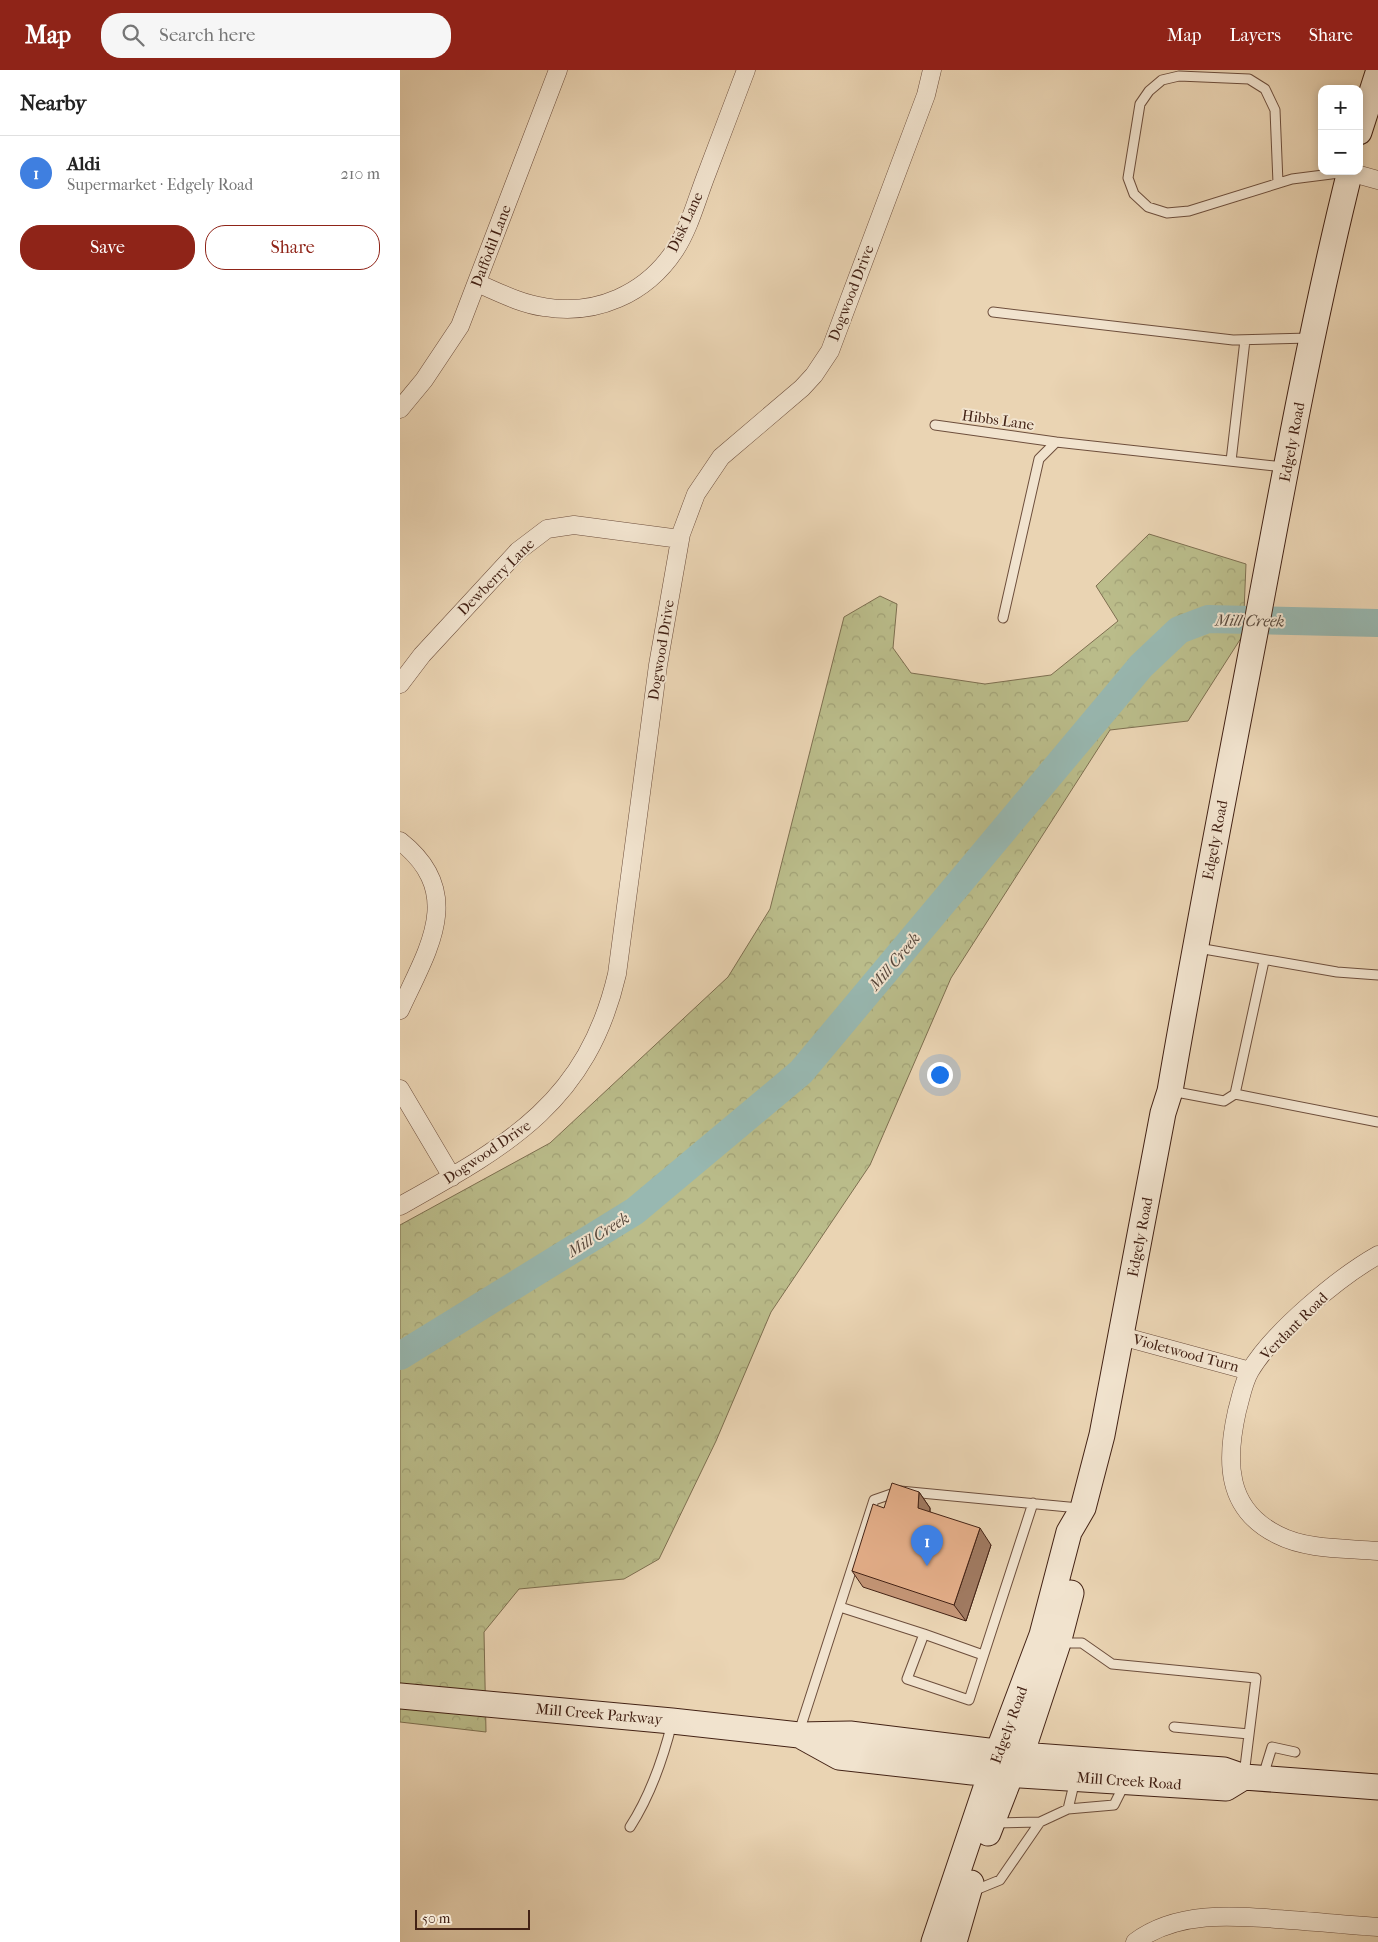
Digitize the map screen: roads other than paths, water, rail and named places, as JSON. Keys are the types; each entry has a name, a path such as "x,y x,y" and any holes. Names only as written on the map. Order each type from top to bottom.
{"main road":[{"path":"1360,130 1378,73"},
{"name":"Edgely Road","path":"954,1942 968,1893 992,1823 1006,1763 1069,1532 1083,1508 1102,1435 1163,1113 1170,1091 1195,948 1312,338 1330,248 1349,175"},
{"name":"Edgely Road","path":"934,1942 1006,1763 1058,1643 1088,1528 1083,1508"},
{"name":"Mill Creek Parkway","path":"400,1696 672,1721 799,1735 839,1757 1006,1763"},
{"name":"Mill Creek Road","path":"1006,1763 1075,1777 1226,1788 1253,1778"},
{"name":"Mill Creek Road","path":"1006,1763 1224,1770 1253,1778 1378,1787"}],"street":[{"name":"Daffodil Lane","path":"400,408 450,344 477,283 558,70"},
{"name":"Disk Lane","path":"477,283 522,301 544,307 573,310 608,304 627,295 647,281 662,268 686,230 746,70"},
{"name":"Dogwood Drive","path":"400,1206 452,1177 525,1128 547,1108 587,1053 610,1002 624,923 658,665 680,538 696,494 721,457 802,388 814,375 830,351 926,95 932,70"},
{"path":"1360,175 1378,180"},
{"name":"Dewberry Lane","path":"400,684 422,655 512,558 530,540 547,529 574,525 680,538"},
{"path":"400,841 420,858 427,869 435,888 438,909 432,942 400,1010"},
{"path":"400,1089 452,1177"},
{"name":"Verdant Road","path":"1378,1255 1348,1274 1302,1314 1274,1340 1250,1371 1243,1386 1229,1454 1237,1495 1246,1509 1266,1528 1297,1542 1325,1547 1378,1551"},
{"name":"Violetwood Turn","path":"1122,1336 1250,1371"},
{"path":"1135,1942 1150,1933 1200,1917 1237,1916 1378,1927"}],"lane":[{"path":"1278,184 1275,110 1264,89 1249,79 1179,76 1170,78 1162,80 1149,91 1140,104 1128,178 1134,194 1148,207 1167,213 1189,211 1278,184 1292,179 1325,175"},
{"path":"993,312 1245,340 1312,338"},
{"path":"1231,461 1245,340"},
{"name":"Hibbs Lane","path":"935,425 1056,442 1287,467"},
{"path":"1004,618 1039,460 1056,442"},
{"path":"1195,948 1337,972 1378,975"},
{"path":"1235,1094 1264,961"},
{"path":"1170,1091 1224,1101 1235,1094 1378,1122"},
{"path":"799,1735 874,1500 900,1491 1083,1508"},
{"path":"924,1634 907,1679 969,1700 1032,1503"},
{"path":"840,1606 983,1655"},
{"path":"1058,1643 1082,1643 1112,1664 1256,1678 1249,1734 1253,1778"},
{"path":"630,1827 643,1807 667,1744 672,1721"},
{"path":"1174,1727 1249,1734"},
{"path":"1253,1778 1272,1747 1296,1752"},
{"path":"1068,1809 1075,1777"},
{"path":"992,1823 1040,1822 1068,1809 1114,1805 1126,1781"},
{"path":"968,1893 1000,1880 1040,1822"}],"waterway":[{"name":"Mill Creek","path":"400,1356 635,1211 801,1072 1141,666 1179,630 1208,619 1378,623"}],"place":[{"name":"Aldi","path":"927,1566"}]}
